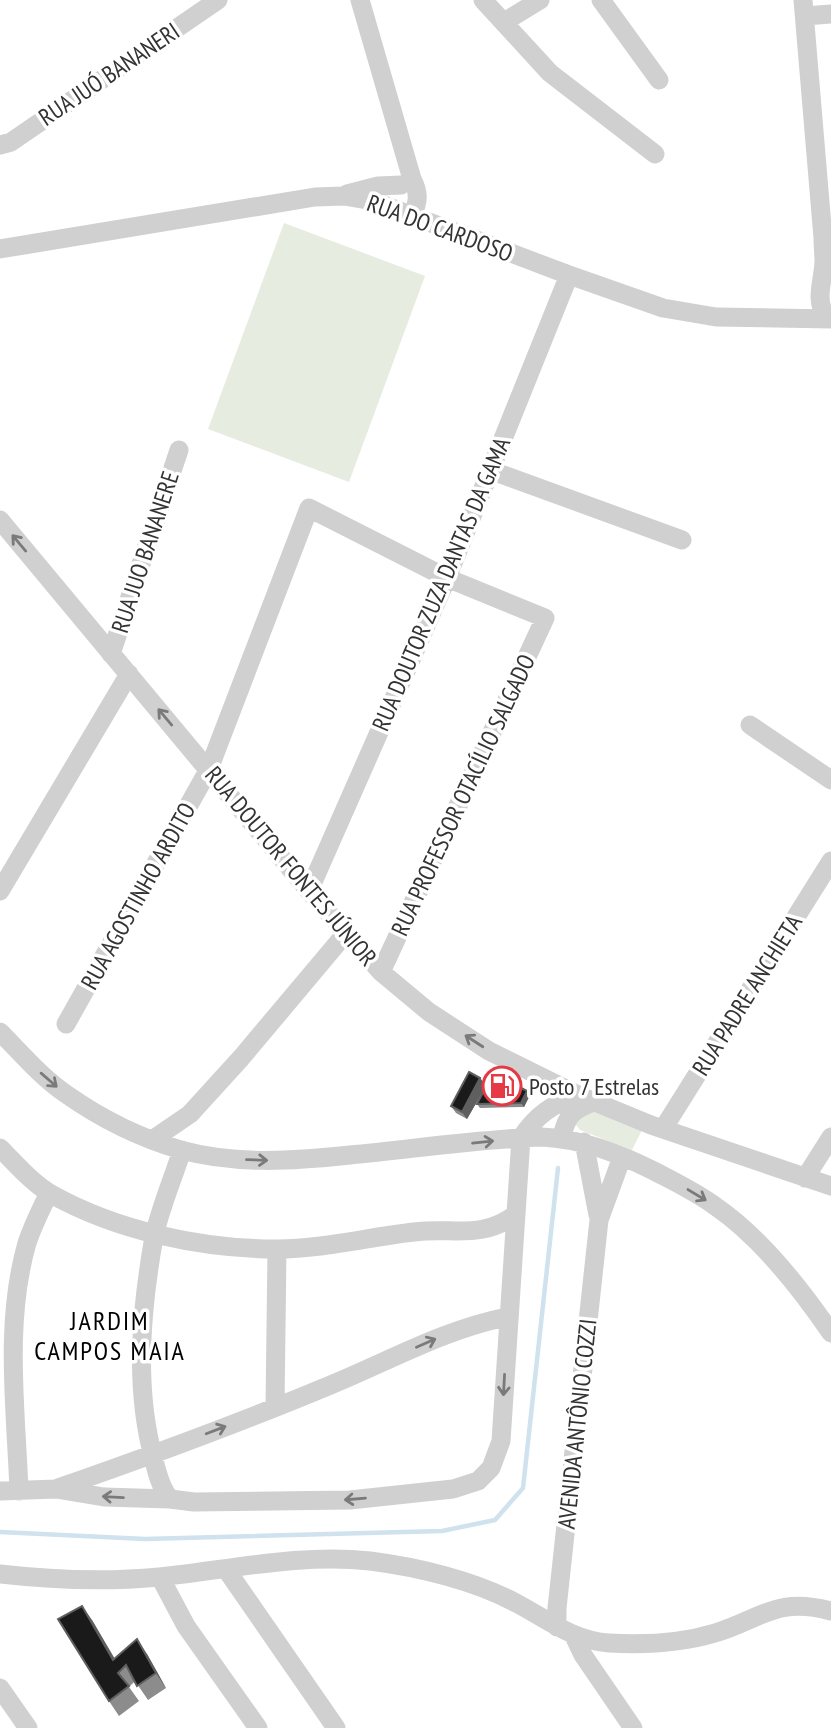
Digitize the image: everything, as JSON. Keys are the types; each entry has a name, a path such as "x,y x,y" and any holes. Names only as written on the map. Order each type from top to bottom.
{"street":[{"name":"RUA JUÓ BANANERI","path":"0,145 11,142 218,0"},
{"path":"360,0 410,184 418,199 412,215"},
{"path":"484,0 550,73 655,154"},
{"path":"503,22 540,0"},
{"path":"601,0 659,80"},
{"path":"829,318 822,312 827,236 804,8 831,14"},
{"path":"344,196 377,186 410,184"},
{"path":"393,208 396,192 410,184"},
{"path":"410,184 440,226"},
{"name":"RUA DO CARDOSO","path":"0,248 315,197 344,196 393,208 663,308 716,317 829,318"},
{"name":"RUA DOUTOR ZUZA DANTAS DA GAMA","path":"309,891 447,578 569,275"},
{"path":"790,319 825,292"},
{"name":"RUA JUO BANANERE","path":"111,654 179,450"},
{"path":"490,470 682,540"},
{"name":"RUA AGOSTINHO ARDITO","path":"66,1024 209,769 309,508 447,578"},
{"name":"RUA DOUTOR FONTES JÚNIOR","path":"0,520 309,891 381,972 429,1012 489,1051 587,1098 657,1127 831,1186"},
{"name":"RUA PROFESSOR OTACÍLIO SALGADO","path":"381,972 545,618 447,578"},
{"path":"0,891 129,674"},
{"path":"750,725 831,780"},
{"name":"RUA PADRE ANCHIETA","path":"657,1127 831,861"},
{"path":"152,1140 190,1114 242,1058 346,933"},
{"path":"0,1032 64,1093 102,1117 152,1140 182,1150 242,1159 291,1161 521,1138 562,1138 584,1142 629,1160 716,1206 744,1229 782,1269 831,1333"},
{"path":"49,1193 26,1245 13,1332 10,1491 56,1489 104,1497 194,1502 350,1500 453,1489 478,1482 491,1468 501,1441 507,1317 521,1138 540,1114 556,1103 587,1098"},
{"path":"562,1138 564,1125 587,1098"},
{"path":"806,1178 831,1137"},
{"name":"AVENIDA ANTÔNIO COZZI","path":"565,1631 557,1608 599,1220 584,1142"},
{"path":"0,1148 49,1193 107,1219 155,1235 220,1245 277,1249 419,1231 482,1231 503,1223 516,1214"},
{"path":"170,1499 164,1490 153,1455 143,1402 142,1349 155,1235 182,1150"},
{"name":"AVENIDA ANTÔNIO COZZI","path":"599,1220 629,1160"},
{"path":"482,1231 513,1258"},
{"path":"275,1407 277,1249"},
{"path":"56,1489 153,1455 275,1407 451,1332 507,1317"},
{"path":"0,1574 42,1578 160,1577 292,1561 369,1561 423,1570 486,1590 518,1603 565,1631 607,1643 642,1644 684,1640 716,1632 764,1611 785,1606 799,1605 829,1613"},
{"path":"226,1569 336,1728"},
{"path":"160,1577 186,1626 258,1728"},
{"path":"565,1631 634,1728"},
{"path":"602,1684 607,1643"},
{"path":"0,1688 28,1728"}],"shaded area":[{"path":"284,223 425,276 349,482 208,429"},
{"path":"592,1110 643,1128 632,1150 580,1130 576,1119"}],"building":[{"path":"469,1072 480,1078 462,1112 451,1106"},
{"name":"Posto 7 Estrelas","path":"493,1073 527,1091 521,1103 477,1104"},
{"path":"82,1606 113,1660 137,1639 156,1673 137,1686 126,1665 118,1673 129,1686 109,1701 58,1619"}],"waterway":[{"path":"0,1532 145,1539 442,1531 495,1520 523,1488 558,1168"}],"place":[{"name":"Posto 7 Estrelas","path":"502,1086"}],"district":[{"name":"JARDIM CAMPOS MAIA","path":"110,1335"}]}
